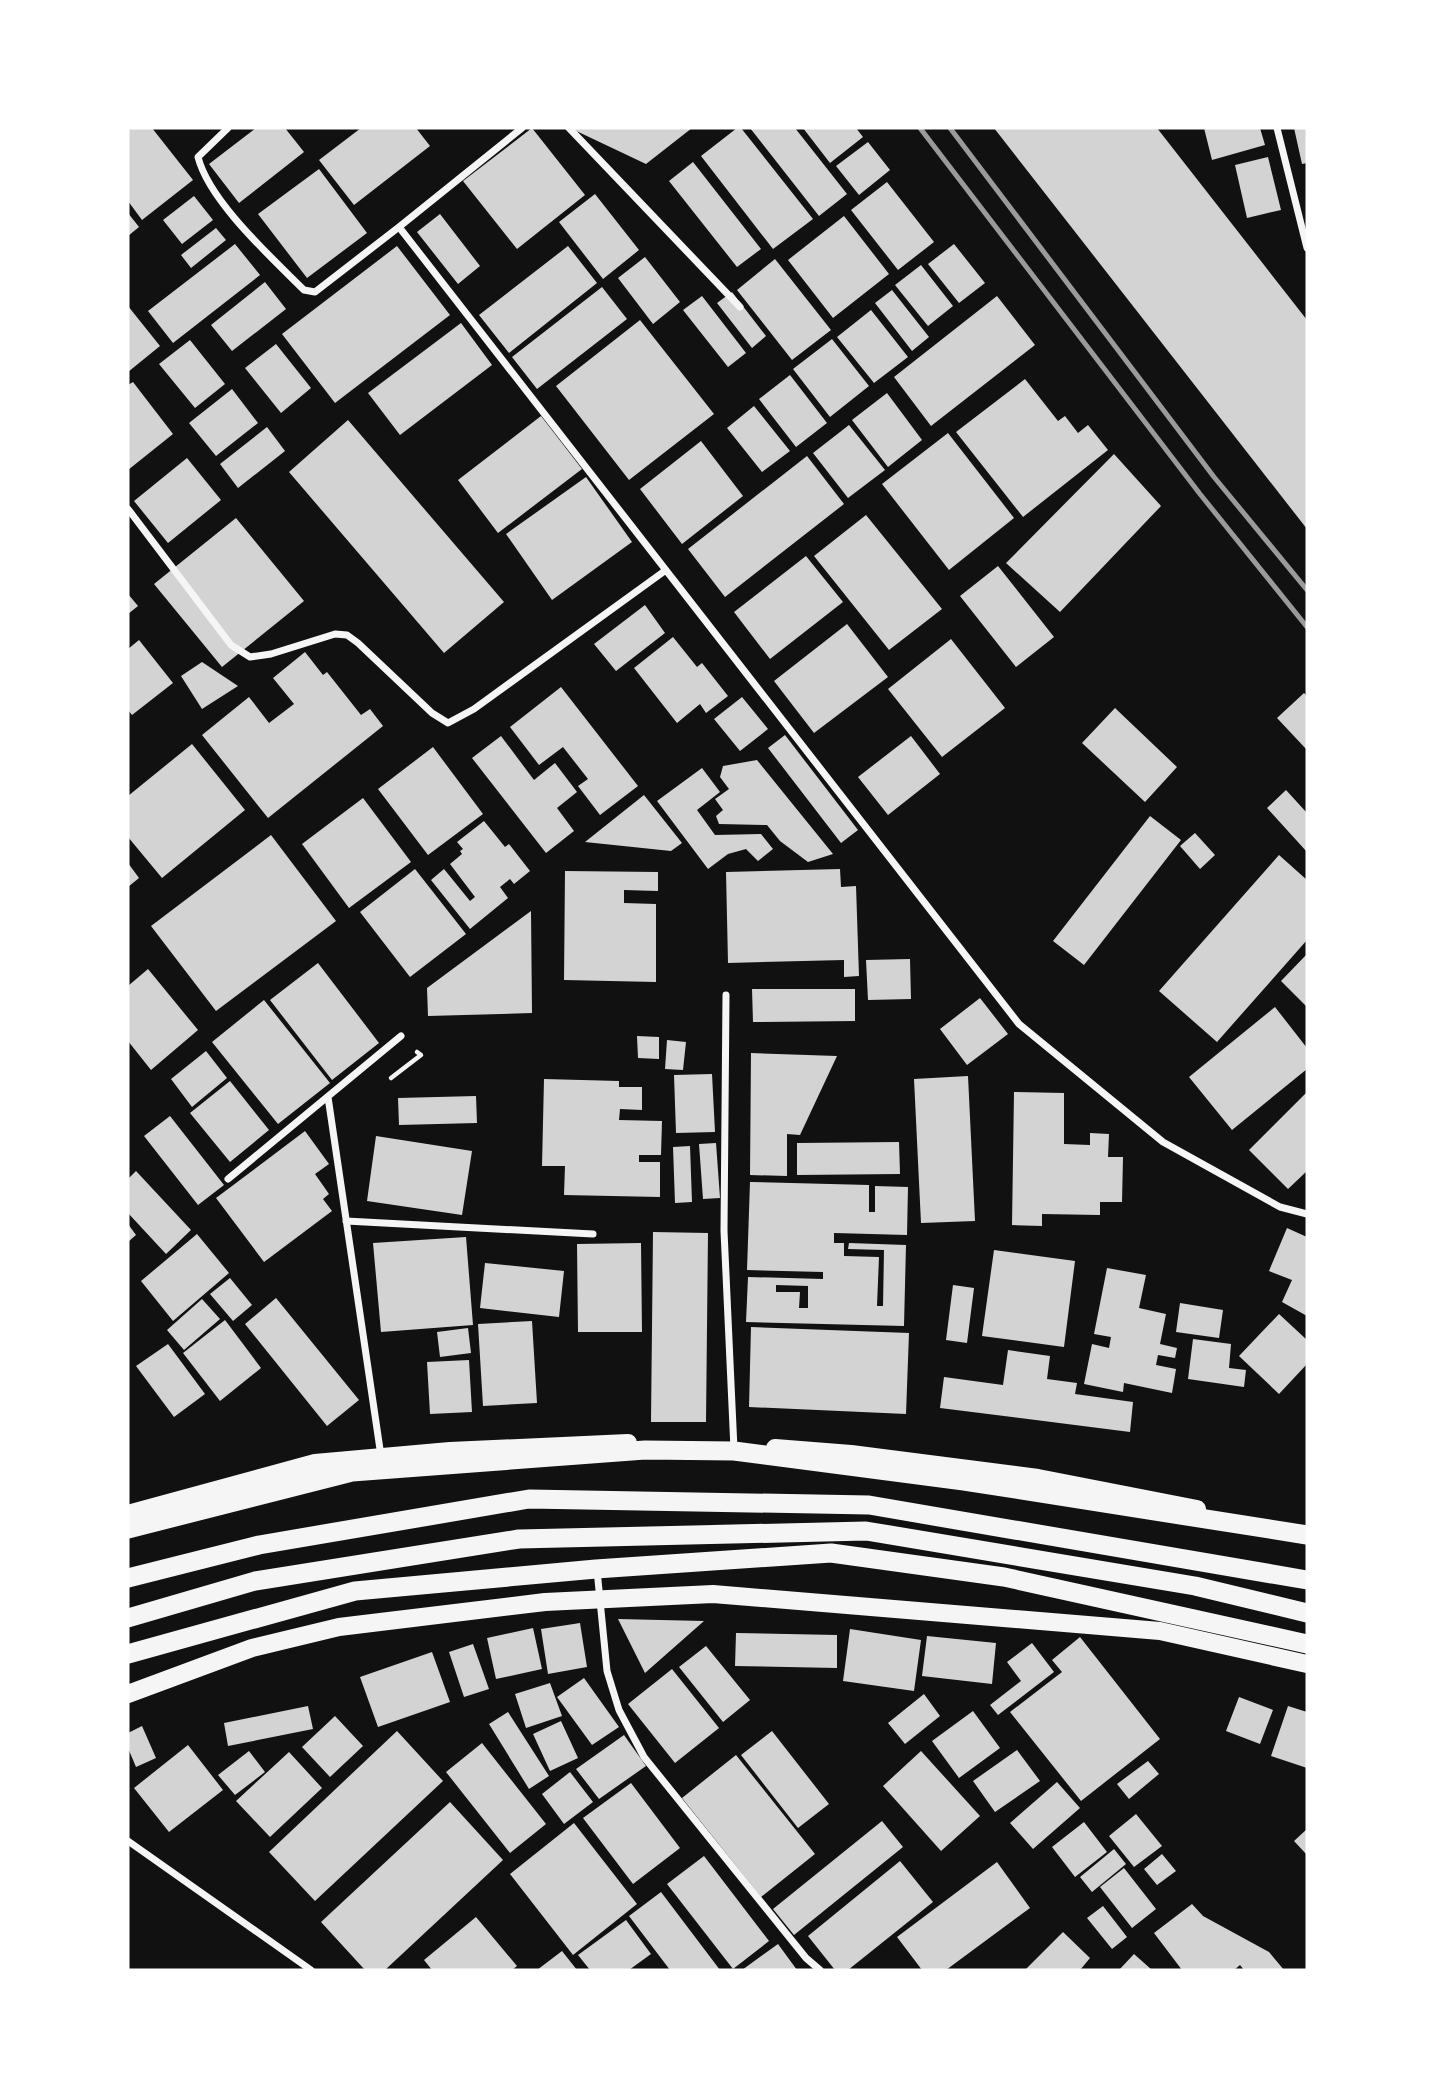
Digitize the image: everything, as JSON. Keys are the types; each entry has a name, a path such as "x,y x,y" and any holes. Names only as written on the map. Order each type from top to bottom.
{"highway":[{"path":"128,1529 352,1472 645,1450 734,1451 964,1480 1307,1535"},
{"path":"128,1578 259,1545 529,1499 869,1505 1307,1580"},
{"path":"128,1618 255,1581 519,1539 866,1531 1195,1586 1307,1613"},
{"path":"128,1654 355,1591 596,1569 831,1553 1004,1577 1307,1644"}],"main road":[{"path":"128,1514 315,1463 450,1451 602,1443 715,1444 851,1454 1038,1478 1307,1528"},
{"path":"128,1694 252,1648 339,1628 545,1602 713,1594 1149,1630 1307,1664"}],"street":[{"path":"228,128 198,157 201,166 236,220 303,290 315,292 522,128"},
{"path":"569,128 740,307"},
{"path":"1277,128 1307,248"},
{"path":"400,227 1020,1024 1163,1142 1279,1207 1307,1214"},
{"path":"128,509 231,645 250,657 271,654 335,634 347,635 432,713 448,723 474,709 666,570"},
{"path":"726,995 724,1231 734,1451"},
{"path":"228,1179 401,1036"},
{"path":"328,1097 383,1469"},
{"path":"346,1221 593,1234"},
{"path":"596,1569 607,1671 620,1710 644,1757 806,1958 820,1970"},
{"path":"128,1840 311,1970"}],"building":[{"path":"128,128 152,128 193,180 142,220 128,201"},
{"path":"256,128 285,128 304,152 239,203 209,164"},
{"path":"361,128 416,128 430,146 354,205 319,160"},
{"path":"532,128 585,195 517,249 463,181"},
{"path":"570,128 692,128 646,164"},
{"path":"737,128 741,128 813,219 773,249 701,156"},
{"path":"750,128 795,128 847,194 819,216"},
{"path":"803,128 856,128 863,137 830,163"},
{"path":"994,128 1157,128 1307,320 1307,529"},
{"path":"1204,128 1260,128 1265,145 1212,160"},
{"path":"1294,128 1307,128 1307,163 1302,164"},
{"path":"868,142 890,170 859,195 836,166"},
{"path":"1268,157 1281,210 1247,218 1235,165"},
{"path":"693,162 761,249 737,267 669,181"},
{"path":"319,169 367,233 307,278 258,214"},
{"path":"887,182 934,242 898,270 851,210"},
{"path":"595,194 639,250 603,279 559,222"},
{"path":"194,196 213,220 182,244 163,220"},
{"path":"128,213 139,227 128,236"},
{"path":"440,214 480,266 458,284 417,232"},
{"path":"844,216 889,274 833,318 788,260"},
{"path":"216,228 226,240 191,268 181,255"},
{"path":"235,244 260,275 173,343 148,311"},
{"path":"954,244 985,283 959,303 928,264"},
{"path":"397,246 450,315 335,403 282,334"},
{"path":"568,246 597,283 509,353 479,315"},
{"path":"645,257 680,302 653,324 618,278"},
{"path":"775,259 831,330 792,360 737,290"},
{"path":"921,265 953,306 928,326 895,285"},
{"path":"265,282 286,309 232,351 211,325"},
{"path":"602,287 627,319 537,389 512,357"},
{"path":"892,290 929,337 912,351 875,303"},
{"path":"732,292 766,336 752,348 717,303"},
{"path":"702,296 746,353 728,367 683,310"},
{"path":"997,296 1035,345 931,426 894,377"},
{"path":"128,306 160,346 128,372"},
{"path":"871,310 908,357 874,383 837,337"},
{"path":"640,320 714,414 629,480 556,386"},
{"path":"461,323 492,365 400,435 368,393"},
{"path":"832,339 869,386 830,417 793,369"},
{"path":"190,340 225,384 195,408 159,364"},
{"path":"276,344 311,388 281,413 245,368"},
{"path":"790,375 827,423 796,447 759,399"},
{"path":"1025,379 1058,421 1065,416 1078,433 1088,425 1108,450 1023,517 956,432"},
{"path":"133,382 173,434 128,470 128,385"},
{"path":"232,389 258,423 216,456 189,423"},
{"path":"887,393 922,440 888,467 852,420"},
{"path":"754,406 790,451 762,472 727,428"},
{"path":"541,416 582,469 498,533 458,480"},
{"path":"348,420 504,602 444,653 289,472"},
{"path":"849,425 885,470 848,498 813,453"},
{"path":"267,427 285,451 238,488 220,464"},
{"path":"948,433 1014,518 949,570 882,484"},
{"path":"701,441 743,496 682,544 640,489"},
{"path":"1114,454 1161,506 1060,612 1006,563"},
{"path":"807,456 844,504 725,597 688,549"},
{"path":"187,458 221,500 168,543 134,501"},
{"path":"586,477 632,542 552,600 506,534"},
{"path":"866,515 942,609 889,650 814,556"},
{"path":"236,518 304,601 222,667 154,584"},
{"path":"806,556 843,602 770,659 734,612"},
{"path":"998,566 1054,637 1016,667 960,596"},
{"path":"128,594 138,606 128,614"},
{"path":"645,605 665,633 616,671 594,644"},
{"path":"847,624 888,677 814,733 774,681"},
{"path":"673,637 697,667 702,663 728,696 706,713 700,704 677,723 634,668"},
{"path":"951,639 1005,708 942,757 888,689"},
{"path":"139,640 173,683 132,715 128,710 128,649"},
{"path":"305,652 323,675 327,672 361,715 370,709 383,726 268,818 202,735 249,697 269,723 294,704 273,678"},
{"path":"202,662 238,686 202,709 181,676"},
{"path":"561,687 638,786 600,815 578,786 588,779 563,747 539,765 510,727"},
{"path":"1304,693 1307,696 1307,750 1277,718"},
{"path":"742,697 768,729 740,751 714,719"},
{"path":"1115,708 1177,767 1145,802 1082,743"},
{"path":"785,735 858,830 841,843 768,748"},
{"path":"501,736 534,780 555,763 577,792 557,808 574,831 546,853 472,758"},
{"path":"911,736 940,774 888,815 858,777"},
{"path":"192,744 245,810 162,878 128,837 128,796"},
{"path":"433,747 483,814 428,855 378,789"},
{"path":"757,760 833,854 808,862 780,841 767,825 719,824 716,816 723,810 715,799 729,789 720,777 723,766"},
{"path":"702,768 720,792 697,810 715,835 761,834 773,849 758,861 746,849 728,854 708,869 657,801"},
{"path":"1286,790 1307,813 1307,852 1267,808"},
{"path":"644,795 682,843 671,851 585,842"},
{"path":"363,798 411,862 349,908 302,844"},
{"path":"1150,816 1181,840 1084,965 1053,941"},
{"path":"484,821 505,847 509,844 530,871 514,884 510,879 500,887 508,898 470,929 431,880 444,869 470,901 475,897 450,864 462,854 460,851 463,849 457,842"},
{"path":"1195,833 1215,855 1200,869 1180,846"},
{"path":"271,835 336,921 216,1011 151,926"},
{"path":"1279,855 1307,880 1307,940 1217,1042 1159,991"},
{"path":"128,863 139,878 128,887"},
{"path":"415,869 466,934 410,977 360,912"},
{"path":"840,869 841,887 856,886 859,976 844,977 844,960 728,963 726,872"},
{"path":"565,871 658,872 658,891 624,890 624,903 656,904 656,982 564,980"},
{"path":"531,911 532,1013 428,1016 427,988"},
{"path":"1307,954 1307,1007 1281,981"},
{"path":"910,959 911,999 868,1000 866,960"},
{"path":"318,963 379,1043 332,1080 270,1000"},
{"path":"148,969 198,1030 151,1070 128,1041 128,986"},
{"path":"752,989 855,989 855,1021 753,1022"},
{"path":"980,998 1008,1034 967,1065 940,1029"},
{"path":"264,1000 330,1083 278,1124 212,1042"},
{"path":"1275,1007 1307,1048 1307,1069 1232,1130 1189,1077"},
{"path":"637,1036 659,1037 659,1059 638,1058"},
{"path":"667,1040 686,1042 683,1070 665,1069"},
{"path":"206,1051 227,1078 192,1107 171,1079"},
{"path":"751,1053 837,1056 800,1135 787,1134 787,1176 750,1175"},
{"path":"712,1074 715,1132 676,1133 674,1075"},
{"path":"968,1076 975,1221 921,1223 914,1079"},
{"path":"544,1079 619,1081 619,1087 642,1087 642,1110 620,1109 619,1120 662,1121 661,1155 639,1155 639,1162 660,1162 660,1197 564,1195 565,1166 542,1166"},
{"path":"230,1081 269,1130 230,1162 190,1113"},
{"path":"1014,1092 1064,1093 1064,1144 1090,1145 1090,1133 1109,1134 1108,1157 1123,1157 1122,1202 1100,1202 1100,1215 1042,1214 1042,1226 1012,1225"},
{"path":"1307,1092 1307,1171 1288,1189 1249,1150"},
{"path":"476,1096 477,1123 399,1125 398,1098"},
{"path":"170,1116 224,1185 198,1205 144,1136"},
{"path":"305,1131 329,1164 315,1174 329,1194 323,1199 332,1211 264,1262 216,1198"},
{"path":"376,1136 472,1151 462,1215 367,1201"},
{"path":"899,1142 900,1174 797,1175 797,1143"},
{"path":"716,1143 720,1198 703,1199 699,1144"},
{"path":"690,1146 692,1202 675,1203 673,1147"},
{"path":"136,1171 191,1230 166,1254 128,1213 128,1179"},
{"path":"750,1182 869,1185 869,1212 875,1212 875,1186 908,1187 907,1235 834,1233 834,1243 844,1243 844,1256 879,1257 877,1306 883,1306 884,1250 848,1249 849,1243 906,1245 904,1326 746,1322 748,1277 823,1279 823,1272 747,1270","holes":["776,1285 808,1286 808,1308 799,1308 800,1292 776,1292"]},
{"path":"128,1224 136,1235 128,1242"},
{"path":"1287,1228 1307,1237 1307,1316 1282,1302 1292,1280 1269,1271"},
{"path":"653,1232 708,1233 706,1422 651,1422"},
{"path":"197,1234 229,1273 173,1321 141,1281"},
{"path":"466,1237 473,1325 381,1332 373,1243"},
{"path":"641,1243 642,1332 578,1332 577,1244"},
{"path":"994,1250 1075,1261 1064,1347 982,1336"},
{"path":"485,1263 564,1271 559,1317 480,1308"},
{"path":"1107,1268 1146,1275 1139,1308 1166,1314 1160,1344 1177,1348 1175,1358 1158,1355 1156,1365 1176,1369 1172,1393 1124,1383 1123,1392 1084,1384 1092,1344 1109,1348 1111,1337 1094,1334"},
{"path":"230,1278 252,1305 233,1321 210,1294"},
{"path":"953,1285 974,1288 967,1343 946,1340"},
{"path":"276,1298 359,1400 327,1426 245,1324"},
{"path":"202,1299 220,1319 184,1350 167,1330"},
{"path":"1180,1303 1223,1310 1219,1338 1176,1332"},
{"path":"1279,1314 1307,1340 1307,1364 1279,1394 1239,1356"},
{"path":"225,1320 261,1368 220,1401 183,1353"},
{"path":"532,1321 537,1403 483,1406 478,1324"},
{"path":"751,1327 909,1333 906,1414 749,1407"},
{"path":"468,1328 471,1353 440,1357 437,1332"},
{"path":"1193,1339 1231,1344 1229,1368 1246,1370 1244,1387 1188,1379"},
{"path":"168,1344 205,1394 174,1417 136,1366"},
{"path":"1008,1350 1050,1356 1047,1379 1077,1383 1075,1394 1133,1402 1130,1432 940,1408 944,1377 1003,1385"},
{"path":"469,1360 472,1412 430,1414 427,1362"},
{"path":"618,1619 704,1621 645,1673"},
{"path":"580,1623 587,1667 548,1674 541,1629"},
{"path":"533,1628 542,1669 496,1679 487,1638"},
{"path":"850,1629 921,1640 914,1691 843,1681"},
{"path":"736,1633 837,1635 837,1668 735,1666"},
{"path":"927,1636 996,1643 992,1684 922,1676"},
{"path":"1080,1637 1160,1739 1081,1801 1010,1712 1062,1672 1052,1660"},
{"path":"1032,1643 1054,1672 998,1715 990,1705 1021,1681 1007,1662"},
{"path":"473,1644 489,1689 464,1697 449,1652"},
{"path":"706,1646 750,1700 723,1722 679,1667"},
{"path":"432,1652 450,1702 378,1727 360,1677"},
{"path":"672,1669 719,1728 675,1763 628,1704"},
{"path":"584,1678 619,1727 592,1745 557,1697"},
{"path":"550,1683 562,1716 526,1728 515,1694"},
{"path":"924,1694 940,1716 905,1744 888,1723"},
{"path":"1239,1697 1273,1710 1260,1744 1226,1731"},
{"path":"308,1706 313,1729 228,1746 224,1723"},
{"path":"1288,1706 1307,1712 1307,1768 1271,1756"},
{"path":"973,1711 1000,1748 959,1778 932,1741"},
{"path":"508,1712 549,1776 529,1789 489,1724"},
{"path":"335,1716 363,1746 330,1777 302,1747"},
{"path":"561,1721 578,1758 550,1771 533,1734"},
{"path":"142,1726 156,1758 136,1767 128,1748 128,1733"},
{"path":"397,1731 443,1781 315,1901 269,1852"},
{"path":"772,1731 829,1804 798,1828 741,1755"},
{"path":"624,1735 646,1766 599,1799 576,1769"},
{"path":"482,1743 546,1824 510,1853 446,1772"},
{"path":"188,1745 223,1790 169,1832 134,1788"},
{"path":"1017,1750 1040,1781 995,1812 973,1781"},
{"path":"249,1751 265,1772 235,1795 218,1775"},
{"path":"921,1751 980,1816 941,1851 883,1786"},
{"path":"289,1752 322,1788 270,1837 236,1801"},
{"path":"736,1755 815,1854 761,1897 682,1798"},
{"path":"1148,1761 1159,1774 1129,1799 1117,1784"},
{"path":"570,1772 593,1802 564,1824 542,1794"},
{"path":"1057,1782 1080,1808 1033,1849 1010,1823"},
{"path":"631,1783 680,1848 633,1884 583,1818"},
{"path":"450,1802 503,1860 385,1970 365,1970 321,1922"},
{"path":"1136,1814 1162,1846 1134,1867 1109,1836"},
{"path":"882,1821 903,1847 794,1935 773,1909"},
{"path":"1084,1822 1107,1852 1075,1877 1052,1847"},
{"path":"574,1823 637,1904 573,1955 510,1874"},
{"path":"1307,1829 1307,1855 1294,1841"},
{"path":"1114,1849 1126,1864 1092,1892 1080,1877"},
{"path":"1162,1854 1176,1871 1157,1885 1144,1869"},
{"path":"704,1856 769,1941 733,1969 667,1884"},
{"path":"900,1861 933,1902 848,1970 835,1970 808,1936"},
{"path":"997,1862 1030,1908 946,1970 922,1970 897,1937"},
{"path":"1124,1868 1156,1909 1132,1928 1100,1887"},
{"path":"661,1892 720,1970 670,1970 629,1916"},
{"path":"1192,1904 1203,1916 1269,1952 1284,1970 1244,1970 1240,1965 1234,1970 1182,1970 1154,1933"},
{"path":"1103,1906 1127,1937 1112,1949 1087,1918"},
{"path":"476,1917 517,1966 512,1970 432,1970 424,1960"},
{"path":"626,1920 651,1954 629,1970 590,1970 578,1955"},
{"path":"1063,1932 1090,1958 1080,1970 1026,1969"},
{"path":"778,1944 797,1970 742,1970"},
{"path":"562,1951 577,1970 537,1970"},
{"path":"1134,1954 1152,1970 1119,1970"}],"railway":[{"path":"920,128 1200,494 1307,627"},
{"path":"950,128 1214,477 1307,590"}]}
